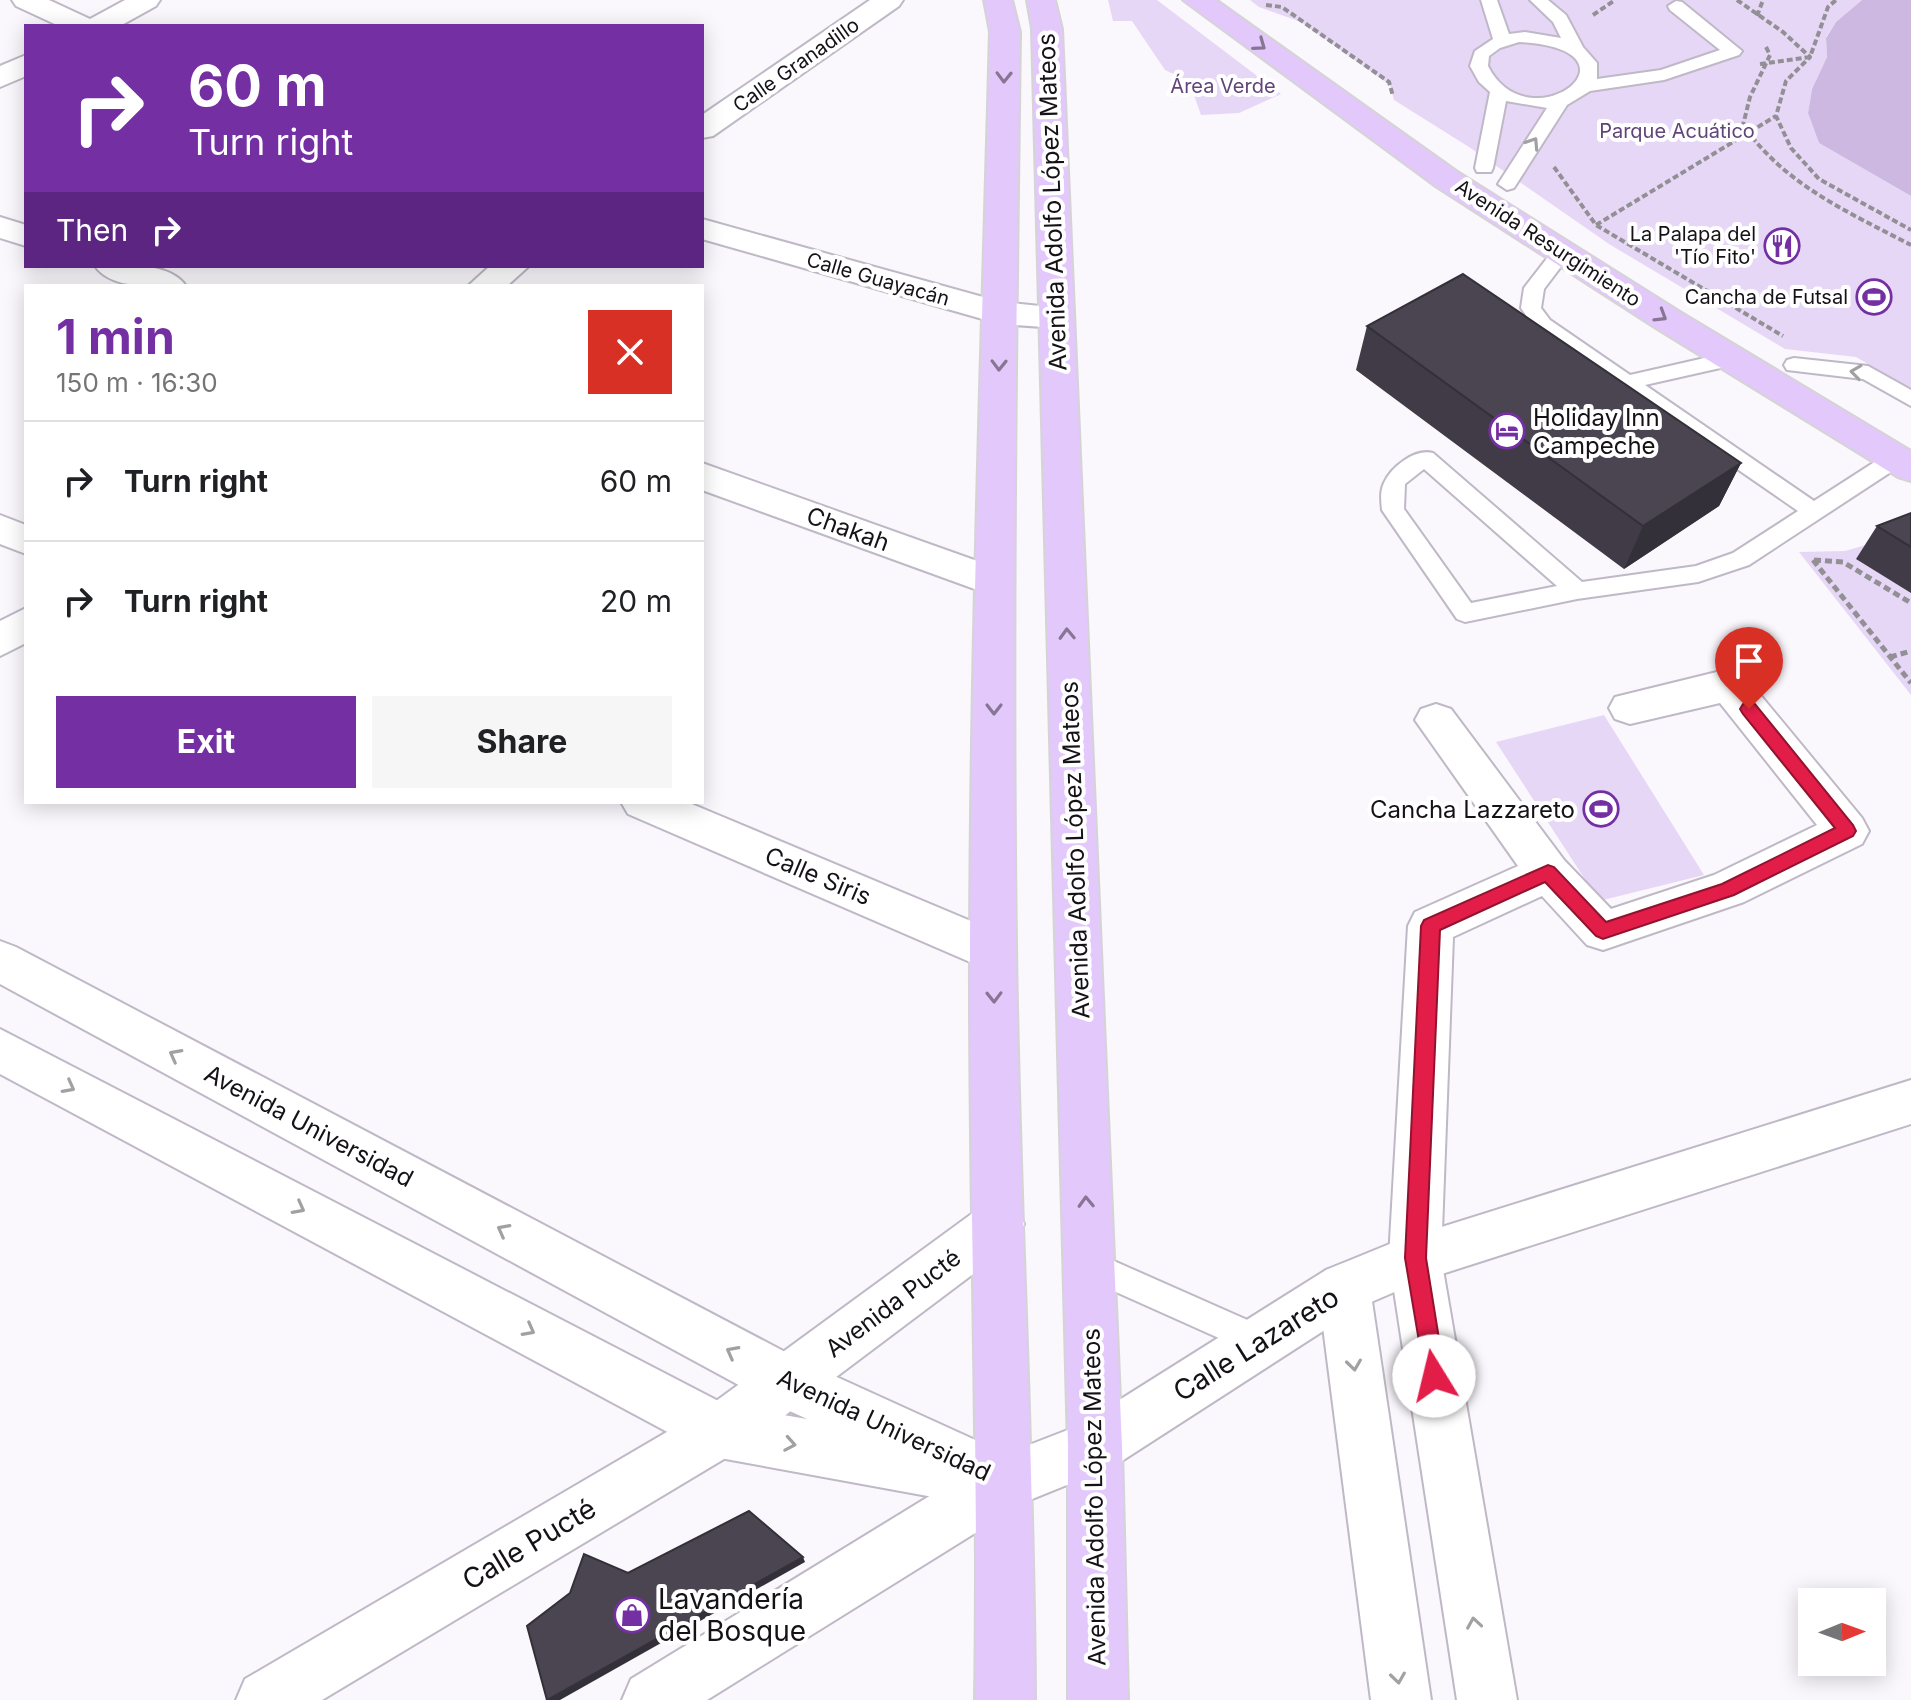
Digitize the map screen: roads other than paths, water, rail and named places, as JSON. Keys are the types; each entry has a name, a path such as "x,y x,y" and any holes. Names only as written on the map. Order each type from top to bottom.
{"main road":[{"name":"Avenida Adolfo López Mateos","path":"998,0 1005,32 994,582 993,951 1005,1482 1005,1700"},
{"name":"Avenida Adolfo López Mateos","path":"1041,0 1047,29 1089,1265 1098,1700"},
{"name":"Avenida Resurgimiento","path":"1197,0 1445,178 1731,359 1906,453"},
{"name":"Avenida Resurgimiento","path":"1254,1 1495,176 1657,286 1796,352 1906,453"}],"street":[{"path":"26,0 78,24"},
{"path":"102,24 146,0"},
{"name":"Calle Granadillo","path":"704,128 889,0"},
{"path":"0,78 24,65"},
{"path":"0,227 24,235"},
{"name":"Calle Guayacán","path":"704,230 1000,313 1057,317"},
{"path":"118,268 163,284"},
{"path":"488,284 509,268"},
{"name":"Chakah","path":"704,477 994,582"},
{"path":"0,529 24,539"},
{"path":"0,641 24,624"},
{"path":"1436,720 1548,873 1603,931 1728,889 1847,831 1729,685 1630,708"},
{"name":"Calle Siris","path":"648,804 993,951"},
{"path":"1487,1700 1415,1258 1431,926 1548,873"},
{"name":"Avenida Universidad","path":"0,961 787,1382 1005,1482"},
{"name":"Avenida Universidad","path":"0,1050 720,1431 1005,1482"},
{"name":"Calle Lazareto","path":"652,1700 1005,1482 1095,1447 1344,1288 1415,1258 1911,1102"},
{"name":"Avenida Pucté","path":"787,1382 999,1224"},
{"path":"1344,1288 1401,1700"},
{"name":"Calle Pucté","path":"266,1700 720,1431 787,1382"}],"lane":[{"path":"1489,0 1502,40"},
{"path":"1538,0 1560,19 1581,54 1591,72 1587,86 1576,96 1541,104 1499,92 1483,80 1479,60 1484,50 1502,40 1540,38 1581,54 1664,75"},
{"path":"1587,86 1664,75 1733,51 1676,6"},
{"path":"1495,176 1499,92"},
{"path":"1495,176 1560,101"},
{"path":"1562,252 1534,288 1531,308 1543,325 1813,511"},
{"path":"1796,352 1868,373 1911,399"},
{"path":"1629,382 1731,359"},
{"path":"1577,591 1425,458 1395,480 1391,490 1393,510 1465,613 1577,591 1698,574 1741,559 1906,453"},
{"path":"1089,1265 1259,1341"}],"place":[{"name":"La Palapa del 'Tío Fito'","path":"1782,246"},
{"name":"Cancha de Futsal","path":"1874,297"},
{"name":"Holiday Inn Campeche","path":"1507,431"},
{"name":"Cancha Lazzareto","path":"1601,809"},
{"name":"Lavandería del Bosque","path":"632,1615"}],"park label":[{"name":"Área Verde","path":"1223,86"},
{"name":"Parque Acuático","path":"1677,131"}]}
